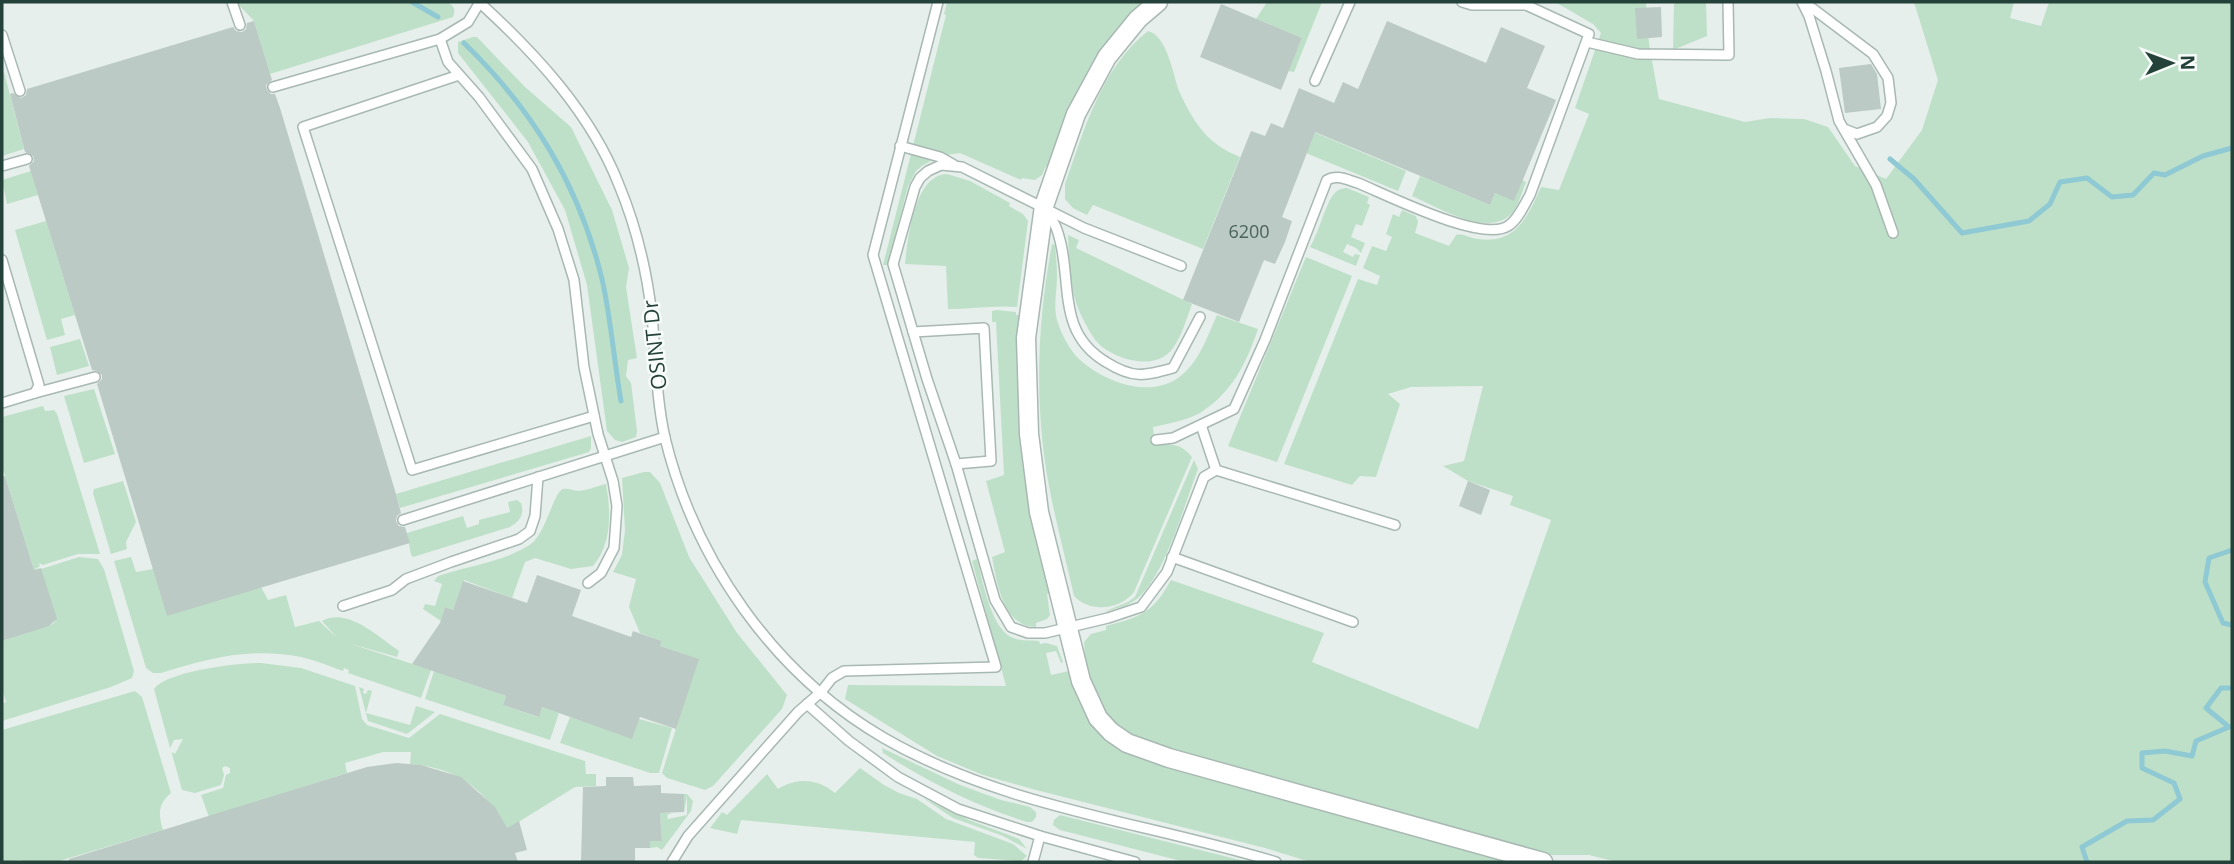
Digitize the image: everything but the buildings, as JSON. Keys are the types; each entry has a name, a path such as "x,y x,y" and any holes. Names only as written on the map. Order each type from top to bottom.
{"street":[{"path":"1158,2 1122,38 1088,89 1076,114 1044,206 1026,338 1029,434 1039,512 1075,663 1086,696 1098,718 1126,743 1183,762 1543,862"}],"lane":[{"path":"232,2 240,25"},
{"path":"273,87 440,38 468,22 479,2"},
{"name":"OSINT Dr","path":"479,2 537,60 574,104 620,185 644,266 665,437 686,501 705,548 732,592 790,667 840,710 883,737 925,760 972,780 1018,796 1276,862"},
{"path":"672,862 688,836 797,712 821,692 832,678 844,671 996,667 873,256 938,2"},
{"path":"1315,81 1350,2"},
{"path":"1156,440 1172,438 1234,409 1265,340 1327,180 1332,177 1349,180 1468,228 1489,231 1507,227 1519,214 1530,195 1590,34 1527,3 1472,5 1462,2"},
{"path":"1587,42 1638,54 1729,55 1728,2"},
{"path":"1803,2 1873,54 1888,78 1891,103 1887,116 1877,127 1857,134 1844,129"},
{"path":"1803,2 1826,71 1834,107 1876,185 1893,233"},
{"path":"2,35 20,91"},
{"path":"440,38 448,62 479,97 532,169 558,229 574,281 584,368 617,506 614,548 601,573 588,583"},
{"path":"459,75 303,127 412,470 594,416"},
{"path":"900,146 940,157 954,165"},
{"path":"2,166 27,159"},
{"path":"1181,266 1084,228 970,169 941,165 928,171 915,187 893,264 956,464 995,600 1011,627 1028,633 1045,633 1141,607 1167,572 1204,477 1216,470 1395,525"},
{"path":"1044,206 1057,229 1074,331 1094,355 1118,370 1142,376 1173,368 1200,317"},
{"path":"2,261 36,371 39,385 36,393"},
{"path":"913,332 984,328 991,461 956,464"},
{"path":"2,403 94,377"},
{"path":"1200,425 1216,470"},
{"path":"403,520 665,437"},
{"path":"343,606 392,590 406,579 519,539 530,531 535,516 538,477"},
{"path":"1172,557 1353,622"},
{"path":"807,704 849,741 898,777 958,809 1040,836 1142,862"},
{"path":"1033,862 1040,836"}],"green space":[{"path":"447,2 453,6 454,12 453,17 270,74 254,21 237,3"},
{"path":"947,2 1147,2 1042,175 1035,180 1021,180 960,153 939,156 916,171 908,186 888,265 883,265 946,15"},
{"path":"1267,2 1322,2 1294,72 1288,71 1302,38 1256,19"},
{"path":"1555,2 1646,2 1649,44 1659,99 1745,122 1770,118 1804,119 1828,127 1855,166 1886,179 1922,130 1938,80 1914,2 2014,2 2010,18 2041,26 2049,2 2232,2 2232,862 1617,862 1589,855 1548,855 1175,750 1124,731 1111,721 1100,707 1083,658 1084,642 1091,634 1106,630 1106,626 1144,612 1158,600 1171,580 1324,633 1312,662 1478,729 1551,520 1510,505 1513,496 1468,481 1443,466 1464,461 1483,386 1411,387 1388,394 1400,404 1376,477 1360,476 1352,485 1284,464 1358,279 1377,285 1380,276 1363,268 1372,246 1386,251 1392,237 1386,234 1393,214 1399,217 1402,210 1416,216 1418,222 1415,233 1449,246 1456,235 1491,240 1511,233 1519,226 1541,187 1559,190 1589,114 1575,108 1601,33 1593,24"},
{"path":"1674,2 1706,2 1707,36 1673,50"},
{"path":"1148,31 1155,34 1165,48 1179,91 1198,125 1214,142 1240,157 1203,249 1093,205 1087,215 1073,208 1065,199 1065,184 1096,101 1118,63"},
{"path":"477,37 525,87 571,127 612,210 629,268 626,287 637,358 628,360 626,376 631,383 636,437 622,442 615,440 607,431 587,285 565,210 528,142 458,53 458,42"},
{"path":"4,72 24,149 2,156 2,73"},
{"path":"1309,130 1406,171 1398,191 1301,151"},
{"path":"31,171 38,195 7,204 2,180"},
{"path":"947,174 970,181 1010,203 1009,206 1023,214 1028,221 1017,307 948,309 946,266 905,264 911,224 920,196 936,177"},
{"path":"1420,176 1490,205 1495,193 1514,200 1522,180 1526,182 1513,212 1503,220 1491,223 1464,219 1412,196"},
{"path":"1347,188 1369,197 1367,203 1370,205 1362,226 1356,224 1351,237 1365,243 1361,253 1347,244 1343,252 1353,257 1355,254 1360,255 1356,266 1310,247 1333,195"},
{"path":"46,221 75,315 61,319 65,335 47,340 15,230"},
{"path":"1068,235 1079,240 1076,248 1192,304 1179,338 1166,355 1158,360 1128,359 1109,351 1096,340 1075,300"},
{"path":"1052,244 1055,245 1057,265 1055,310 1061,332 1078,358 1112,380 1140,387 1153,387 1178,378 1197,357 1217,315 1258,329 1237,376 1221,396 1200,413 1153,427 1155,445 1175,445 1192,457 1134,592 1113,606 1088,605 1074,596 1044,456 1039,365 1043,304"},
{"path":"1306,257 1352,276 1277,462 1228,446"},
{"path":"992,311 1016,312 1016,315 1019,315 1020,437 1051,593 1047,594 1050,615 1036,623 1036,627 1016,620 1009,612 999,591 992,557 1005,552 986,481 1004,475 996,322 992,322"},
{"path":"80,339 89,366 57,375 50,347"},
{"path":"94,389 115,454 84,463 64,396"},
{"path":"43,406 45,411 54,410 57,414 100,554 78,554 43,565 39,563 40,566 34,570 2,466 2,417"},
{"path":"591,436 589,452 400,508 396,494"},
{"path":"1194,460 1198,469 1166,556 1157,572 1148,587 1134,601 1103,612 1135,597"},
{"path":"650,472 660,483 689,557 737,633 787,695 782,709 713,786 705,790 667,778 662,773 698,659 660,646 662,641 640,633 629,607 636,579 613,572 622,555 625,530 622,478"},
{"path":"123,481 136,522 126,542 127,549 111,554 93,493 94,489"},
{"path":"606,484 609,506 607,538 593,566 571,569 535,558 525,562 512,598 464,580 453,610 445,607 441,621 423,609 425,604 435,606 442,584 434,581 438,576 498,559 531,544 541,531 560,491 579,491"},
{"path":"517,500 521,503 522,515 510,527 413,557 411,555 407,533 463,516 467,528 479,524 479,520 510,512 508,502"},
{"path":"79,557 98,559 104,569 134,671 132,678 2,721 2,704 6,702 2,688 2,641 53,624 56,620 41,569"},
{"path":"131,557 136,572 153,569 167,615 261,587 268,600 286,595 295,627 319,621 337,638 322,621 342,618 352,621 399,651 397,657 348,643 431,670 421,698 348,673 349,670 344,668 343,671 306,658 283,654 230,656 153,673 146,668 114,561"},
{"path":"977,559 989,605 1000,627 1007,635 1016,639 1057,646 1063,662 1061,663 1056,651 1046,653 1051,675 1069,671 1077,697 1086,714 1097,730 1120,748 1180,771 1264,790 1520,862 1310,862 983,775 937,756 845,699 848,685 1006,686 972,561"},
{"path":"261,663 301,668 355,686 362,719 367,725 409,738 440,714 585,761 586,774 596,774 596,786 575,787 507,829 489,802 468,783 442,770 410,764 411,752 383,752 345,763 347,773 209,817 201,795 223,788 230,768 222,768 224,775 221,785 195,793 182,790 172,752 175,754 183,739 174,740 170,748 154,689 173,677 188,673 220,666"},
{"path":"434,671 506,696 503,705 538,717 542,707 559,713 550,740 425,699"},
{"path":"359,687 364,689 363,693 366,694 368,690 372,691 366,713 410,725 416,706 435,712 407,734 368,721"},
{"path":"135,691 142,697 171,793 160,810 163,830 56,862 2,862 2,730"},
{"path":"570,717 632,738 639,719 672,728 659,773 650,773 560,743"},
{"path":"882,748 960,785 1030,807 1036,812 1036,817 1032,822 1027,822 971,801 900,764 883,753"},
{"path":"860,768 884,785 917,799 946,819 1013,844 1027,856 1021,861 978,858 974,855 975,842 741,820 737,834 710,828 722,812 727,815 767,774 778,789 808,781 835,793"},
{"path":"684,794 687,794 693,801 691,811 662,850 657,847 650,848 650,841 662,840 660,813 672,813 667,815 668,819 687,815 687,796 684,812"},
{"path":"923,798 969,820 1019,839 1027,849 1003,836 953,818"},
{"path":"1060,815 1248,862 1185,862 1060,830 1053,825"}],"waterway":[{"path":"412,2 438,17"},
{"path":"464,43 532,122 550,151 580,212 602,279 621,401"},
{"path":"1890,159 1914,179 1962,233 2029,221 2050,204 2060,182 2087,178 2112,197 2133,195 2154,173 2165,175 2203,156 2232,148"},
{"path":"2232,550 2209,558 2205,582 2223,623 2232,625"},
{"path":"2087,862 2082,847 2127,821 2153,820 2180,799 2174,783 2142,768 2142,753 2165,751 2192,756 2196,741 2229,727 2206,708 2221,688 2232,688"}]}
